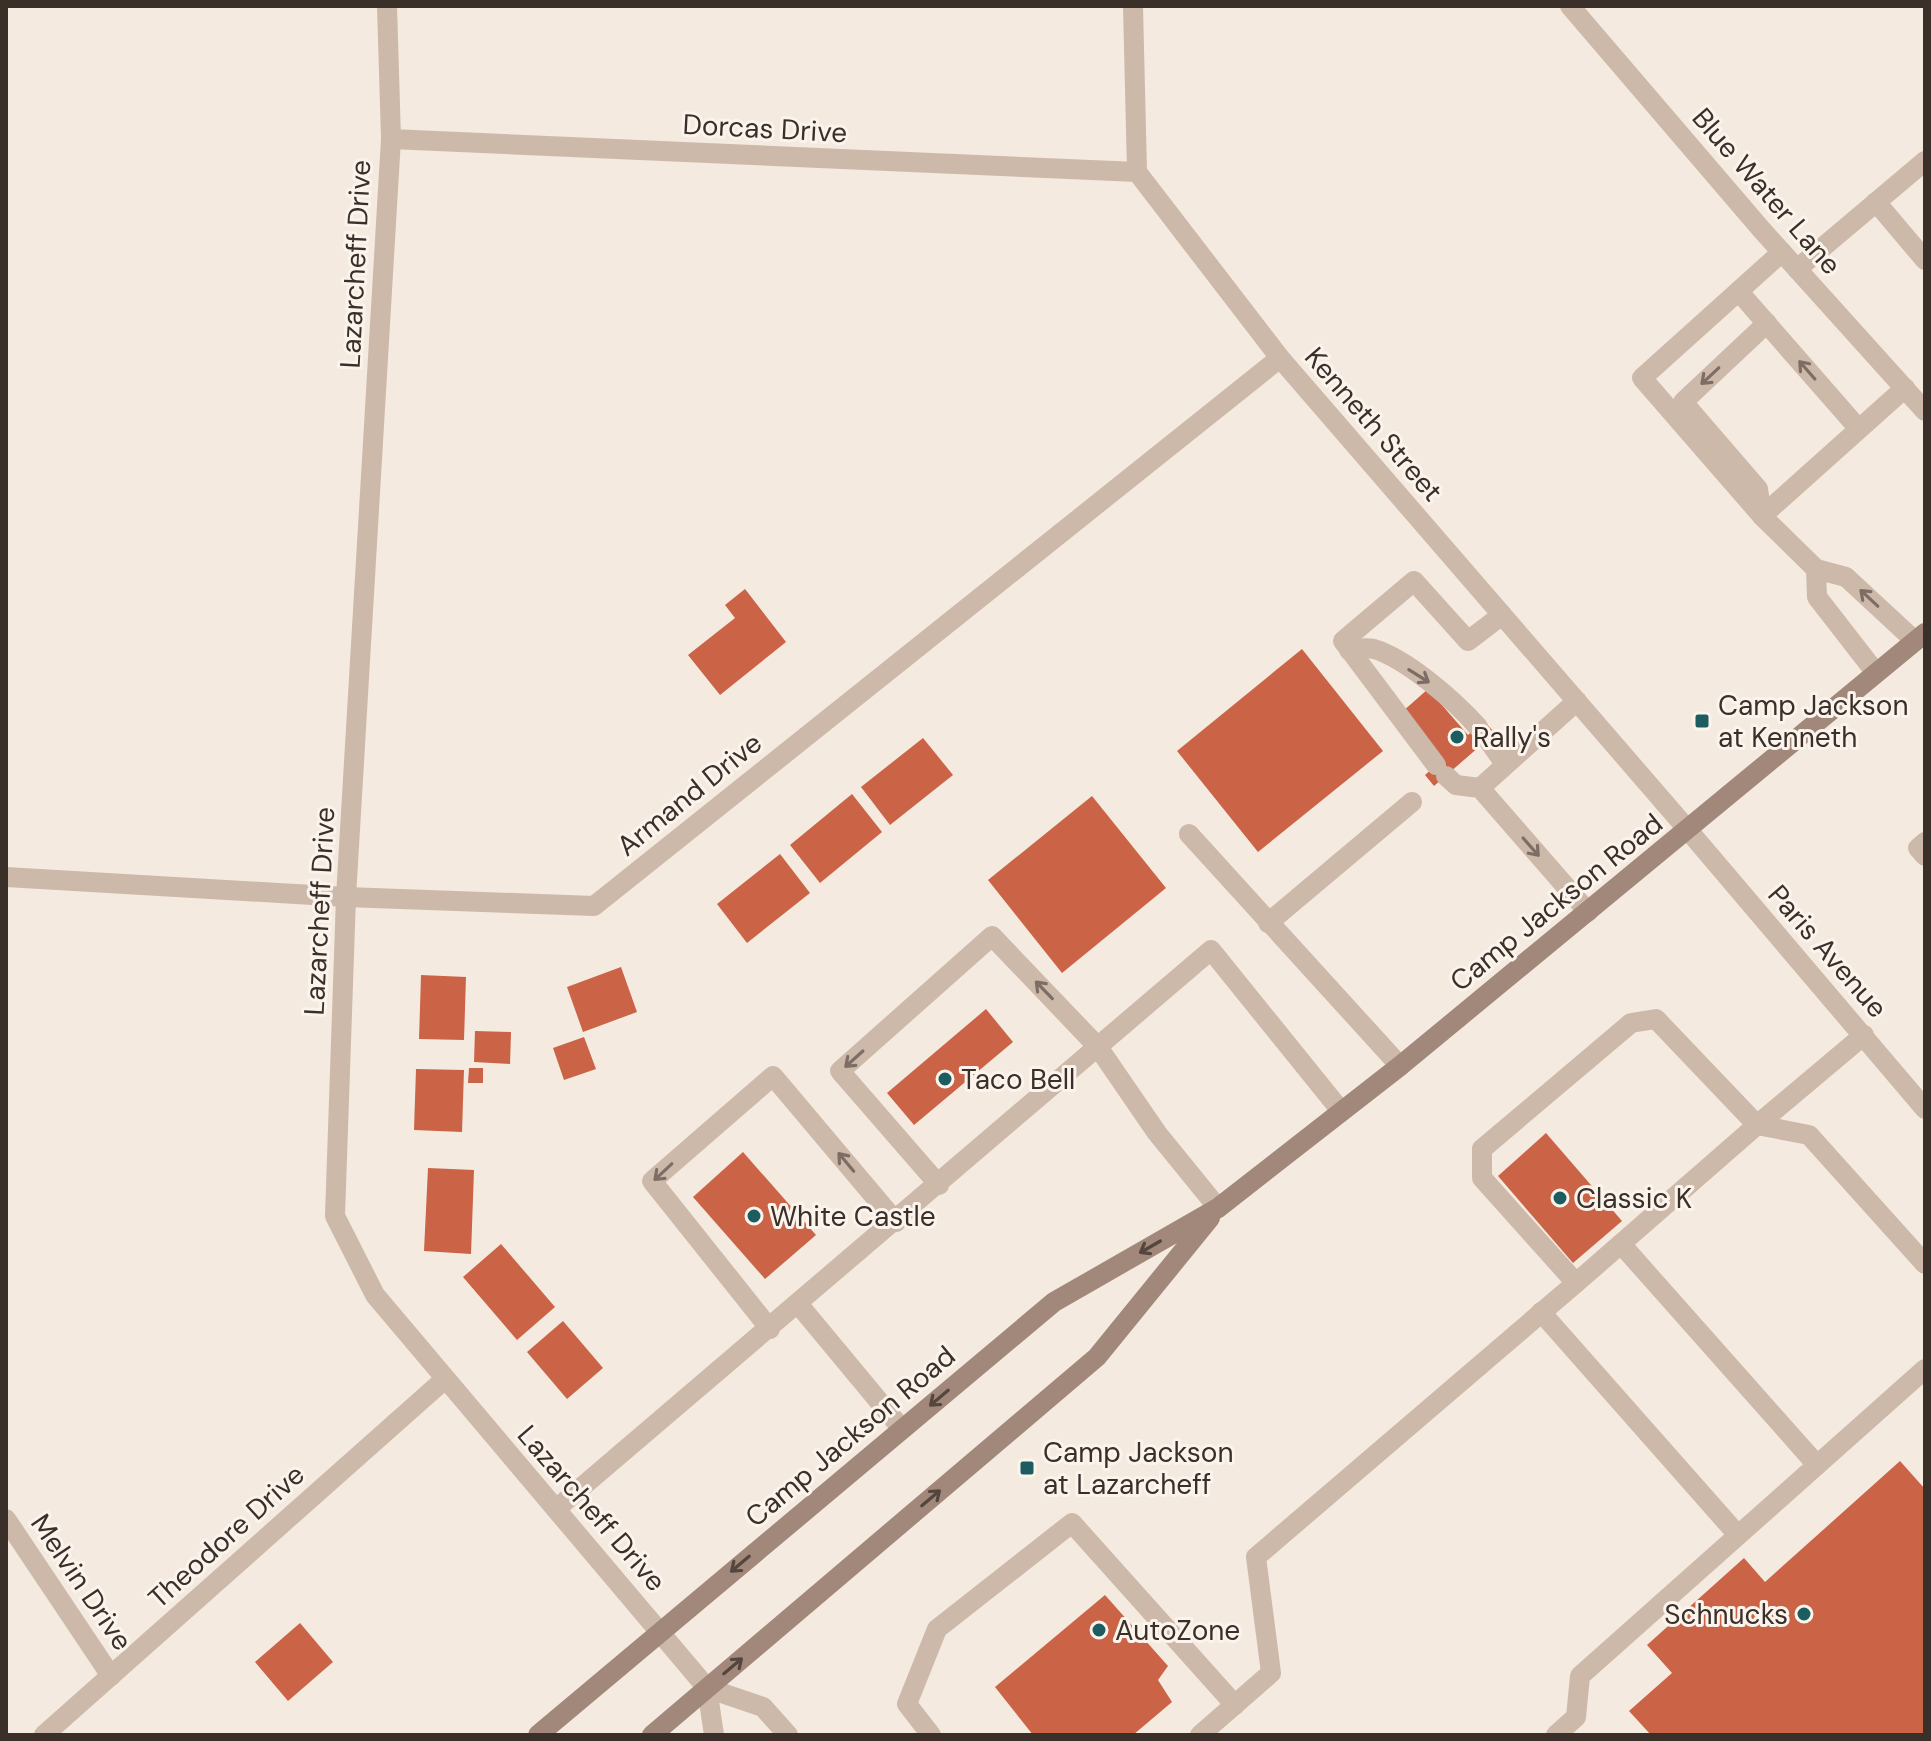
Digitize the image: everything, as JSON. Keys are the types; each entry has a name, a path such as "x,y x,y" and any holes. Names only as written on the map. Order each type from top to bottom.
{"main road":[{"name":"Camp Jackson Road","path":"538,1735 1054,1302 1218,1208 1400,1066 1920,637"},
{"name":"Camp Jackson Road","path":"652,1735 1097,1357 1218,1208"}],"street":[{"name":"Lazarcheff Drive","path":"387,6 391,139 346,897 335,1216 375,1295 707,1688"},
{"path":"1133,6 1137,172"},
{"name":"Blue Water Lane","path":"1570,6 1782,252 1925,411"},
{"name":"Dorcas Drive","path":"391,139 1137,172"},
{"path":"1797,269 1925,161"},
{"name":"Kenneth Street","path":"1137,172 1280,358 1688,830"},
{"path":"1876,202 1925,260"},
{"path":"1782,252 1642,378 1762,516 1816,569 1846,577 1920,637"},
{"path":"1740,293 1858,428"},
{"path":"1762,516 1758,489 1683,402 1767,323"},
{"name":"Armand Drive","path":"6,877 346,897 594,906 1280,358"},
{"path":"1762,516 1905,388"},
{"path":"1816,569 1817,597 1876,673"},
{"path":"1502,615 1468,641 1414,581 1343,641 1441,770 1456,785 1480,788 1588,912"},
{"path":"1349,650 1372,648 1438,688 1483,733 1505,764"},
{"path":"1480,788 1577,701"},
{"path":"1268,923 1412,802"},
{"name":"Paris Avenue","path":"1688,830 1925,1109"},
{"path":"1189,834 1400,1066"},
{"path":"939,1185 840,1071 992,936 1098,1047 1157,1133 1218,1208"},
{"path":"556,1509 799,1305 1211,950 1341,1111"},
{"path":"1576,1283 1482,1178 1482,1149 1631,1023 1656,1019 1757,1125 1809,1135 1925,1264"},
{"path":"1200,1735 1271,1673 1256,1557 1864,1035"},
{"path":"770,1329 652,1181 773,1076 896,1222"},
{"path":"1621,1244 1817,1465"},
{"path":"799,1305 902,1429"},
{"path":"1541,1312 1737,1534"},
{"path":"1556,1735 1576,1717 1580,1676 1925,1369"},
{"name":"Theodore Drive","path":"44,1735 445,1379"},
{"name":"Melvin Drive","path":"6,1519 111,1676"},
{"path":"931,1735 907,1704 937,1629 1072,1523 1235,1705"},
{"path":"714,1735 707,1688 763,1707 788,1735"}],"building":[{"path":"745,589 786,642 720,695 688,655 735,618 725,605"},
{"path":"1302,649 1383,751 1258,852 1177,751"},
{"name":"Rally's","path":"1428,689 1468,735 1484,721 1495,733 1434,786 1425,775 1442,760 1402,712"},
{"path":"923,738 953,775 890,825 861,787"},
{"path":"852,794 882,832 820,883 790,845"},
{"path":"1092,796 1166,888 1062,973 988,880"},
{"path":"780,854 810,893 747,943 717,904"},
{"path":"621,967 637,1012 583,1032 567,987"},
{"path":"421,975 466,977 464,1040 419,1039"},
{"path":"986,1009 1013,1042 914,1125 887,1093"},
{"path":"475,1031 511,1032 510,1064 474,1062"},
{"path":"584,1037 596,1069 564,1080 553,1048"},
{"path":"469,1068 483,1068 483,1083 468,1083"},
{"path":"416,1069 464,1070 462,1132 414,1130"},
{"name":"Classic K","path":"1546,1133 1622,1221 1573,1263 1498,1176"},
{"name":"White Castle","path":"743,1152 816,1235 765,1279 693,1197"},
{"path":"428,1168 474,1170 471,1254 424,1251"},
{"path":"501,1244 555,1307 517,1340 463,1277"},
{"path":"563,1321 603,1368 567,1399 527,1352"},
{"name":"Schnucks","path":"1900,1461 1925,1489 1925,1735 1651,1735 1629,1711 1672,1673 1647,1645 1744,1558 1765,1582"},
{"name":"AutoZone","path":"1105,1595 1168,1666 1158,1680 1172,1702 1133,1735 1033,1735 995,1687"},
{"path":"300,1623 333,1662 288,1701 255,1662"}],"place":[{"name":"Camp Jackson at Kenneth","path":"1702,721"},
{"name":"Rally's","path":"1457,737"},
{"name":"Taco Bell","path":"945,1079"},
{"name":"Classic K","path":"1560,1198"},
{"name":"White Castle","path":"754,1216"},
{"name":"Camp Jackson at Lazarcheff","path":"1027,1468"},
{"name":"Schnucks","path":"1804,1614"},
{"name":"AutoZone","path":"1099,1630"}]}
